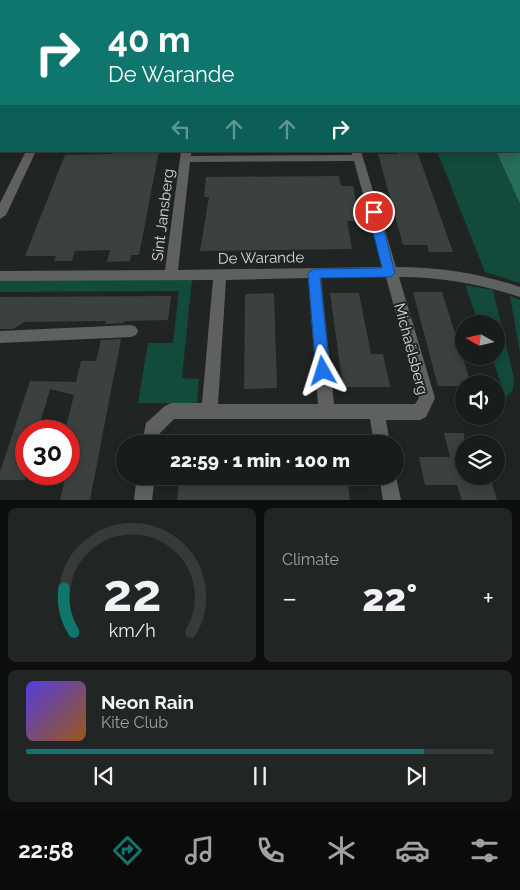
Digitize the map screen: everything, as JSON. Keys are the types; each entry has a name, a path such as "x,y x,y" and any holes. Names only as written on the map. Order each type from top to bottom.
{"street":[{"path":"0,215 31,152"},
{"name":"Sint Jansberg","path":"171,274 185,155 357,155 390,273"},
{"path":"314,273 327,410"},
{"name":"De Warande","path":"0,276 390,273 464,277 502,284 520,292"},
{"name":"Michaëlsberg","path":"151,435 152,429 171,411 327,410 377,413 420,412 427,398 390,273"},
{"path":"209,411 220,274"},
{"path":"0,336 131,331"},
{"path":"377,413 381,435"},
{"path":"142,500 144,485"},
{"path":"390,485 392,500"}],"shaded area":[{"path":"437,152 496,152 520,204 520,283 485,272"},
{"path":"496,152 520,152 520,204"},
{"path":"192,279 182,378 199,379 197,403 138,403 148,343 173,343 179,291 0,292 0,280"},
{"path":"465,285 493,290 499,315 476,315"},
{"path":"510,296 520,300 520,353"},
{"path":"505,340 514,378 513,390 506,397 505,375 498,375 494,365 505,365"}],"building":[{"path":"113,152 159,152 139,255 131,255 130,261 107,262 110,250 75,251 72,261 54,261 56,256 25,256 65,155 112,154"},
{"path":"397,152 417,152 453,252 429,252 427,245 403,245 378,154 398,154"},
{"path":"339,176 341,186 353,186 362,221 347,221 352,249 200,251 209,197 204,197 206,177"},
{"path":"413,292 442,292 455,333 455,365 465,365 468,375 455,375 455,386 438,386"},
{"path":"274,293 277,388 244,389 245,294"},
{"path":"330,293 359,293 371,354 383,354 390,387 343,387"},
{"path":"171,296 168,320 125,321 124,323 105,324 106,321 24,322 13,329 0,329 0,297"},
{"path":"121,339 90,500 60,500 63,485 80,485 80,420 68,420 74,395 50,389 41,420 17,420 30,381 76,382 81,361 96,361 101,340"},
{"path":"15,426 15,480 0,480 0,472"},
{"path":"444,433 464,433 464,435 455,435 455,485 425,485 419,457 450,457"},
{"path":"179,485 348,485 350,500 177,500"},
{"path":"457,485 493,485 497,500 462,500"}],"route":[{"path":"323,371 314,273 390,273 374,212"}]}
